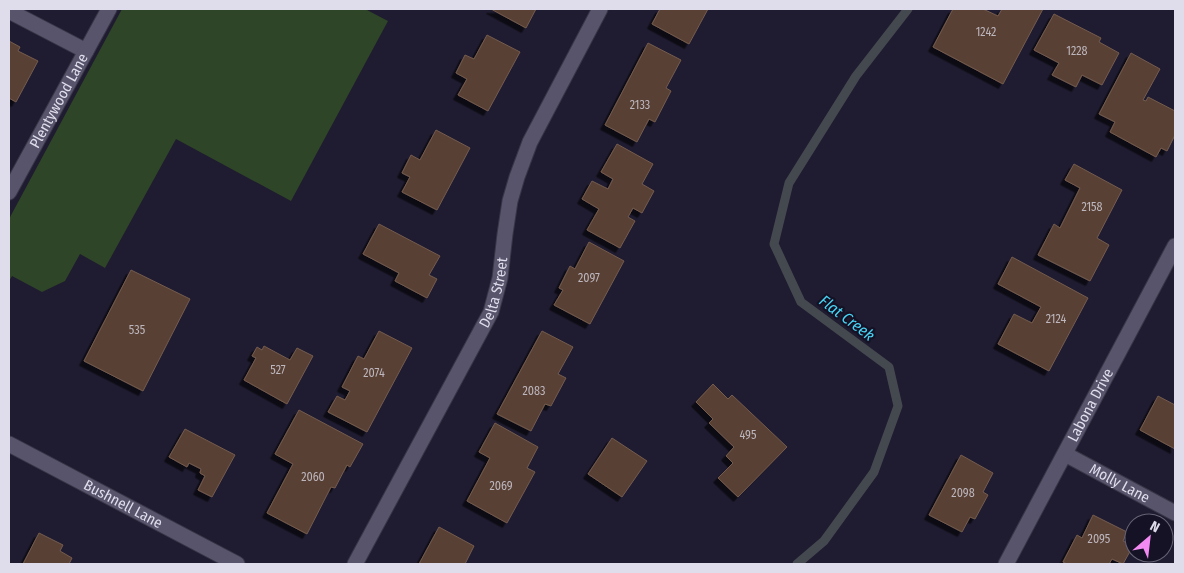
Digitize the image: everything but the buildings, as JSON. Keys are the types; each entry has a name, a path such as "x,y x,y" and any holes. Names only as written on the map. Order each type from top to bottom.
{"street":[{"name":"Plentywood Lane","path":"9,192 108,9"},
{"name":"Delta Street","path":"355,564 491,312 500,278 508,218 517,177 530,142 600,9"},
{"path":"9,11 86,51"},
{"name":"Labona Drive","path":"1006,564 1175,246"},
{"name":"Bushnell Lane","path":"9,444 237,564"},
{"name":"Molly Lane","path":"1065,454 1175,513"}],"green space":[{"path":"122,9 365,9 388,21 291,201 176,139 105,268 80,254 65,281 42,292 12,276 9,281 9,219"}],"waterway":[{"name":"Flat Creek","path":"797,564 824,541 874,472 898,406 889,367 801,302 774,244 789,183 856,76 908,9"}]}
